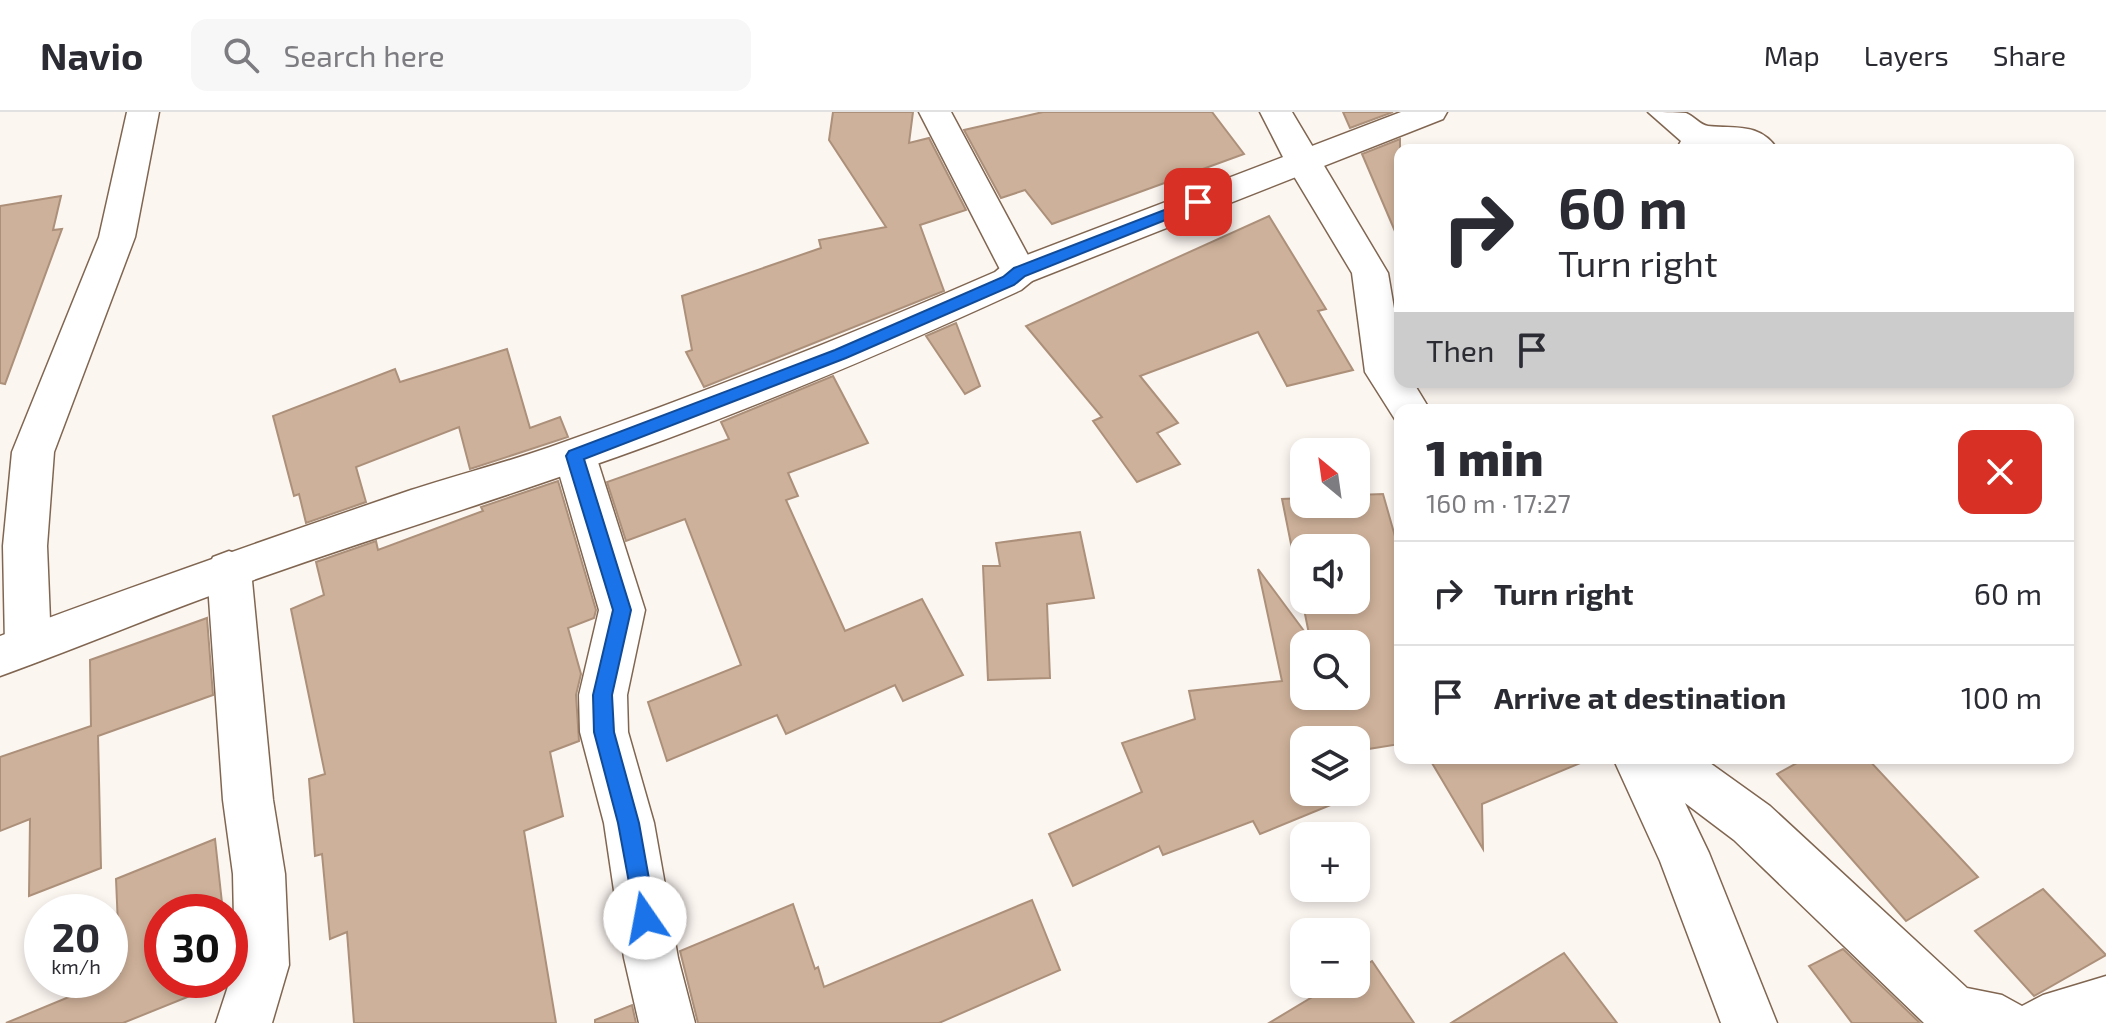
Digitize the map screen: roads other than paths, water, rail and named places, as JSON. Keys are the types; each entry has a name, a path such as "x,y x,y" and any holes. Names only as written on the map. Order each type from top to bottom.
{"street":[{"path":"143,112 117,237 33,452 14,651 229,570 430,501 575,456 840,354 1008,281 1019,272 1431,112"},
{"path":"935,112 1019,272"},
{"path":"1276,112 1370,273 1385,372 1394,386"},
{"path":"1664,112 1696,144 1731,133 1753,144"},
{"path":"575,456 622,610 603,695 604,732 629,823 651,958 667,1023"},
{"path":"229,570 248,800 259,874 262,965 244,1023"},
{"path":"1640,764 1683,853 1749,1023"},
{"path":"1667,764 1684,773 1752,823 1970,1020"},
{"path":"2043,1023 2106,1003"}]}
